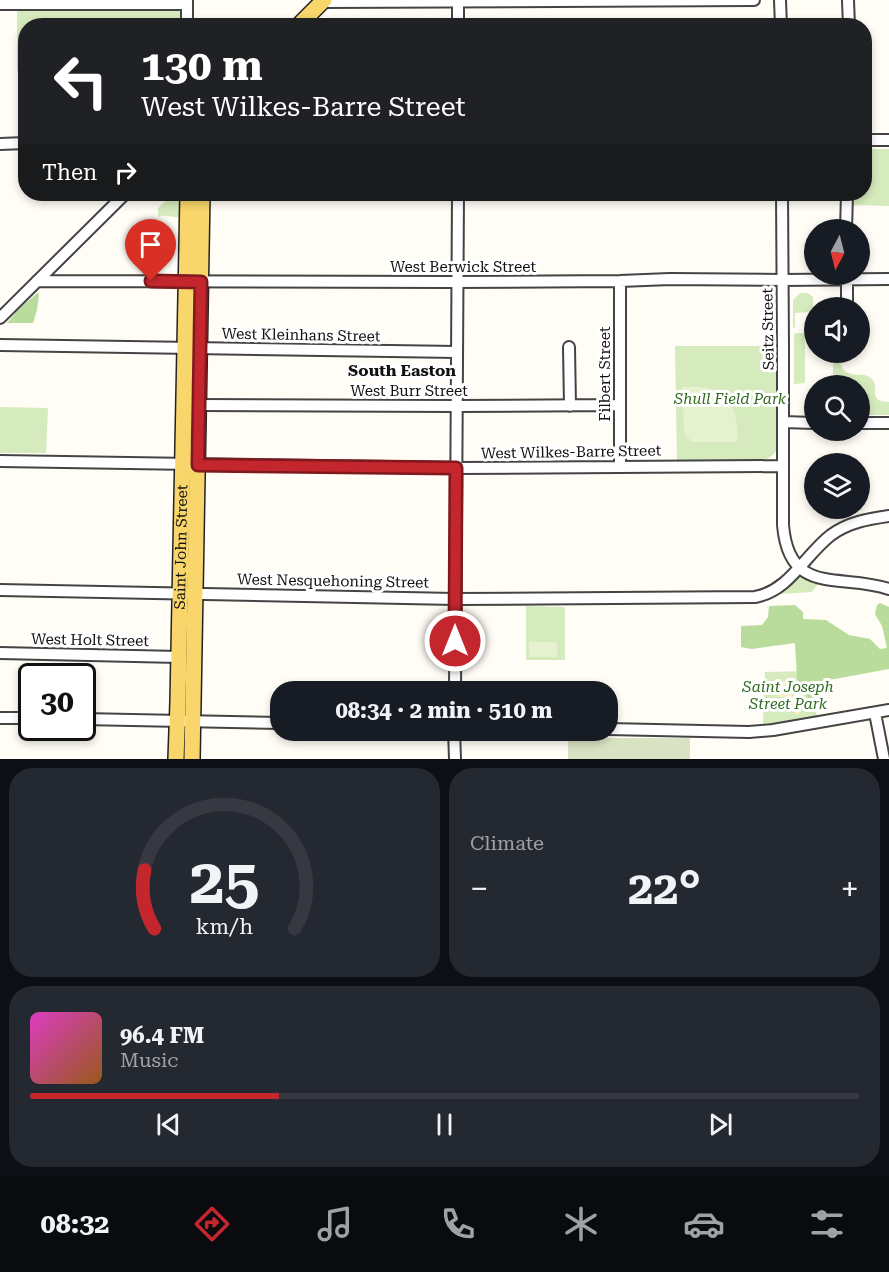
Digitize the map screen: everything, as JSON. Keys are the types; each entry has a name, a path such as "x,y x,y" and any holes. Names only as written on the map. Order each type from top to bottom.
{"main road":[{"path":"306,18 324,1"},
{"name":"Saint John Street","path":"188,201 194,282"},
{"name":"Saint John Street","path":"176,759 186,721 192,348 194,282 201,201"},
{"name":"Saint John Street","path":"190,465 199,405 192,348"},
{"name":"Saint John Street","path":"188,593 179,657 192,759"}],"street":[{"path":"324,1 754,0"},
{"path":"780,0 781,18"},
{"path":"849,0 849,18"},
{"path":"458,1 458,18"},
{"path":"0,4 187,2 187,18"},
{"path":"872,140 889,140"},
{"path":"0,144 18,144"},
{"path":"0,318 118,201"},
{"path":"455,681 458,201"},
{"name":"Seitz Street","path":"782,201 784,537 789,555 799,567"},
{"path":"846,219 847,201"},
{"name":"West Berwick Street","path":"870,278 889,279"},
{"name":"West Berwick Street","path":"37,281 620,282 670,279 804,279"},
{"name":"Filbert Street","path":"620,282 621,466"},
{"name":"West Kleinhans Street","path":"0,345 457,352"},
{"path":"569,347 570,406"},
{"name":"West Burr Street","path":"199,405 620,405"},
{"path":"783,422 804,423"},
{"path":"870,423 889,423"},
{"name":"West Wilkes-Barre Street","path":"0,461 456,468 783,466"},
{"name":"West Nesquehoning Street","path":"0,590 455,599 755,597 780,587 826,539 844,527 863,520 889,516"},
{"path":"799,567 821,579 870,584 889,590"},
{"name":"West Holt Street","path":"0,653 179,657"},
{"path":"618,729 748,732 773,730 889,710"},
{"path":"875,713 884,759"},
{"path":"0,718 18,718"},
{"path":"96,719 270,723"},
{"path":"454,741 454,759"}],"green space":[{"path":"178,9 181,18 18,18 17,71 17,10"},
{"path":"872,149 889,149 889,206 852,205 851,202 872,201"},
{"path":"166,201 180,201 180,217 158,217 158,208"},
{"path":"37,293 39,294 37,310 33,323 7,323 17,311"},
{"path":"800,293 808,293 813,297 804,297 804,312 795,313 795,328 793,327 793,300"},
{"path":"804,333 804,383 794,384 794,334"},
{"name":"Shull Field Park","path":"675,346 783,346 779,447 773,455 756,466 677,466"},
{"path":"833,363 841,363 848,373 863,375 833,375"},
{"path":"870,378 874,383 876,397 889,402 889,415 870,415"},
{"path":"682,387 704,387 716,391 729,401 736,416 737,442 692,442 684,433"},
{"path":"0,407 48,408 46,453 0,453"},
{"path":"800,577 818,584 812,592 780,594"},
{"path":"880,603 889,607 889,669 824,681 820,699 808,698 797,679 795,643 752,649 741,647 741,626 762,625 768,617 769,606 795,605 803,612 803,619 826,620 849,635 870,639 880,649 887,648 882,626 875,614 877,605"},
{"path":"526,606 565,607 565,660 526,660"},
{"path":"529,642 557,642 557,657 529,657"},
{"name":"Saint Joseph Street Park","path":"809,671 817,717 785,723 763,724 765,672"},
{"path":"690,738 690,759 568,759 568,741"}],"sand":[{"path":"782,681 789,684 792,696 798,699 801,707 799,714 789,708 788,697 780,697 777,694 776,685"}],"district":[{"name":"South Easton","path":"402,370"}],"route":[{"path":"151,281 201,282 198,465 456,468 455,641"}]}
